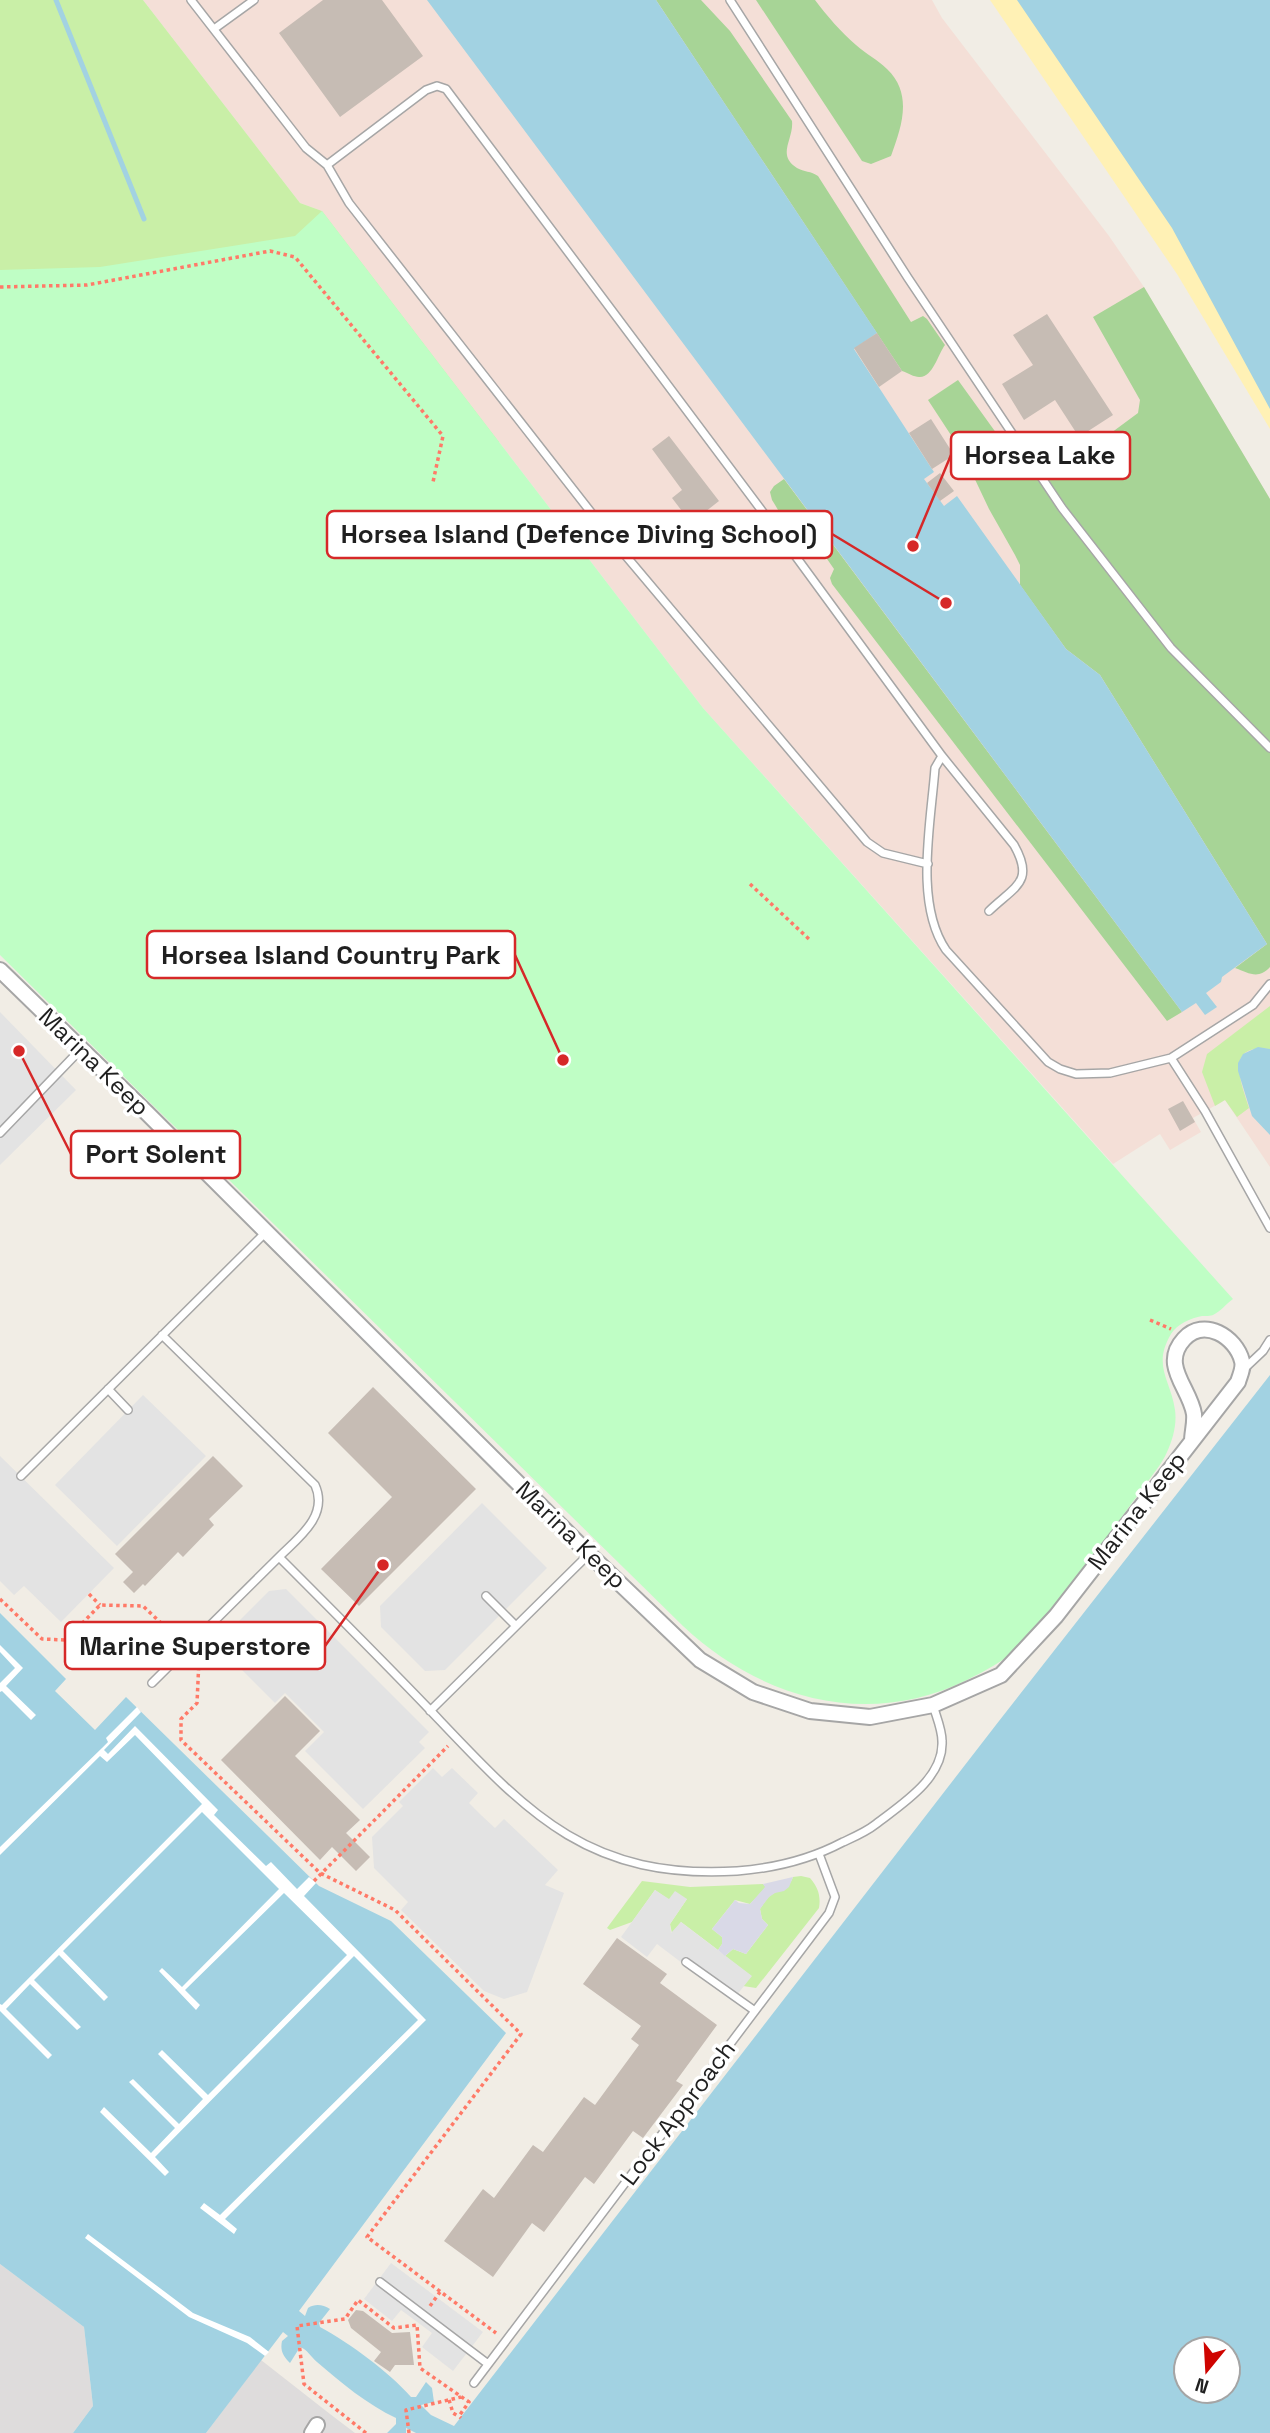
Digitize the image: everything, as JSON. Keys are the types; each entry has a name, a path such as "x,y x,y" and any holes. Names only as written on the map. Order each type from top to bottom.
{"street":[{"name":"Marina Keep","path":"0,971 700,1660 753,1692 810,1711 870,1717 933,1705 1001,1675 1056,1616 1238,1382 1242,1371"},
{"path":"1183,1339 1196,1330 1211,1329 1228,1338 1239,1354 1242,1371"},
{"name":"Marina Keep","path":"1183,1339 1175,1358 1175,1367 1194,1416 1192,1441"}],"lane":[{"path":"191,0 306,148 327,165 349,203 615,543 867,842 883,853 928,864"},
{"path":"214,29 254,0"},
{"path":"730,0 908,278 1062,508 1171,648 1270,748"},
{"path":"327,165 426,90 437,86 446,89 783,538 942,756 1014,845 1023,861 1021,880 989,911"},
{"path":"942,756 935,768 928,864 927,901 937,937 1048,1062 1076,1074 1110,1073 1171,1058 1252,1005 1270,984"},
{"path":"0,1133 81,1049"},
{"path":"1171,1058 1205,1111 1270,1228"},
{"path":"21,1476 266,1232"},
{"path":"152,1683 313,1522 318,1506 315,1485 162,1335"},
{"path":"1242,1371 1263,1351 1270,1340"},
{"path":"108,1390 128,1410"},
{"path":"430,1711 589,1553"},
{"path":"279,1557 455,1739 513,1795 548,1824 576,1842 610,1856 658,1868 721,1872 779,1866 819,1854 870,1829 916,1794 940,1761 942,1740 933,1705"},
{"path":"486,1595 516,1626"},
{"name":"Lock Approach","path":"474,2383 832,1908 835,1897 819,1854"},
{"path":"686,1962 755,2011"},
{"path":"380,2282 488,2364"}],"path":[{"path":"0,287 87,285 270,251 295,257 443,436 433,482"},
{"path":"750,884 810,940"},
{"path":"1150,1320 1174,1330 1183,1339"},
{"path":"89,1594 100,1605 143,1606 199,1660 197,1703 181,1719 181,1740 320,1873 395,1910 521,2034 367,2237 506,2340"},
{"path":"0,1599 42,1639 66,1640 100,1605"},
{"path":"314,1881 455,1739"},
{"path":"366,2433 304,2384 297,2326 345,2319 358,2300 394,2328 417,2325 420,2368 469,2402 460,2417 453,2413 449,2400"},
{"path":"409,2433 406,2410 463,2397 474,2383"}],"shaded area":[{"path":"143,0 932,0 942,18 1109,236 1144,287 1270,499 1270,1167 1225,1100 1193,1118 1201,1132 1170,1150 1160,1134 1113,1164 703,708 322,211 300,203"},
{"path":"0,1012 76,1090 0,1165"},
{"path":"143,1395 206,1456 117,1546 55,1485"},
{"path":"0,1456 114,1568 61,1622 24,1586 14,1595 0,1581"},
{"path":"482,1503 547,1568 445,1670 425,1671 381,1627 380,1606"},
{"path":"286,1589 429,1732 419,1742 425,1748 363,1809 305,1751 324,1732 285,1693 275,1703 216,1644 269,1591"},
{"path":"433,1768 442,1777 452,1768 478,1793 469,1803 481,1815 495,1828 504,1819 558,1870 545,1885 564,1893 527,1992 504,1999 484,1991 401,1910 408,1902 374,1868 372,1837 403,1806 399,1802"},
{"path":"793,1877 789,1887 769,1897 760,1909 762,1919 768,1925 746,1954 733,1949 725,1956 718,1950 722,1937 712,1929 735,1900 750,1904 765,1887 763,1884"},
{"path":"655,1890 669,1899 675,1891 687,1899 670,1924 671,1933 681,1922 752,1976 732,2001 657,1944 647,1957 621,1937"},
{"path":"391,2263 483,2332 453,2371 422,2347 432,2333 401,2310 392,2321 364,2299"},
{"path":"0,2264 84,2327 93,2406 73,2433 0,2433"},
{"path":"261,2360 330,2414 355,2433 206,2433"}],"green space":[{"path":"0,0 143,0 300,203 322,211 499,442 0,513"},
{"path":"656,0 701,0 730,31 792,121 787,146 791,163 818,176 911,322 923,316 945,345 928,374 917,377 902,371"},
{"path":"756,0 815,0 850,40 887,69 895,79 903,100 899,133 891,156 871,164 862,161"},
{"path":"322,211 703,708 1233,1299 1212,1315 1181,1324 1171,1334 1166,1345 1163,1355 1164,1373 1173,1399 1175,1421 1169,1447 1157,1470 1035,1631 1018,1649 967,1680 929,1695 891,1702 854,1704 817,1699 781,1688 746,1672 713,1651 683,1626 0,955 0,270 100,267 295,236"},
{"path":"1144,287 1270,499 1270,967 1257,974 1235,968 1267,944 1100,675 1066,649 1020,585 1020,565 962,452 928,400 958,380 1020,466 1026,463 1042,484 1138,413 1140,400 1093,317"},
{"path":"784,479 1182,1012 1167,1021 832,584 830,578 834,569 825,556 807,549 793,535 770,492"},
{"path":"1270,1006 1270,1049 1246,1052 1241,1058 1240,1076 1249,1108 1237,1117 1225,1100 1215,1106 1202,1072 1207,1054"},
{"path":"793,1877 810,1878 815,1885 819,1908 756,1988 743,1986 751,1976 725,1956 733,1949 746,1954 768,1925 762,1919 760,1909 764,1903 771,1895 787,1886"},
{"path":"642,1881 690,1887 763,1884 766,1887 750,1904 735,1900 712,1929 722,1937 718,1950 681,1922 672,1933 670,1924 687,1899 669,1900 655,1890 632,1922 610,1930 607,1928"}],"sand":[{"path":"990,0 1066,0 1270,325 1270,429 1177,274"}],"water":[{"path":"427,0 656,0 877,333 854,349 934,472 924,479 944,506 957,496 1066,649 1100,675 1267,944 1222,977 1221,982 1206,993 1217,1007 1205,1015 1196,1003 1182,1012"},
{"path":"1017,0 1270,0 1270,409 1172,228"},
{"path":"1258,1047 1270,1049 1270,1135 1252,1116 1238,1071 1238,1063 1243,1054"},
{"path":"1270,1375 1270,2433 416,2433 406,2428 406,2433 387,2433 396,2424 396,2418 355,2393 305,2350 300,2347 290,2363 282,2351 282,2341 288,2336 283,2332 206,2433 73,2433 93,2406 84,2327 0,2264 0,1613 66,1679 55,1691 95,1730 126,1697 319,1886 391,1921 506,2033 299,2311 305,2316 308,2308 314,2305 330,2309 319,2323 320,2327 368,2359 411,2397 416,2397 426,2382 432,2388 434,2402 421,2405 431,2415 454,2426"}],"pier":[{"path":"0,1645 23,1668 6,1686 36,1715 31,1720 0,1692 0,1683 15,1668 0,1652"},
{"path":"137,1707 141,1712 104,1750 108,1754 135,1726 218,1810 214,1815 266,1866 271,1862 297,1889 309,1877 316,1883 304,1896 426,2020 225,2219 237,2229 234,2234 200,2208 204,2203 220,2215 418,2020 354,1956 155,2157 169,2172 165,2176 100,2112 104,2107 151,2153 175,2128 129,2082 133,2079 179,2124 203,2099 158,2054 162,2050 208,2095 347,1955 284,1893 185,1990 200,2005 196,2010 159,1971 162,1968 182,1987 279,1889 202,1812 63,1951 108,1997 104,2001 59,1955 34,1980 81,2027 77,2030 30,1984 6,2009 52,2055 48,2059 0,2011 0,2004 2,2005 202,1804 135,1735 107,1762 100,1756 0,1855 0,1847 108,1742 106,1738"},
{"path":"88,2234 193,2313 250,2337 269,2352 265,2356 247,2343 189,2317 85,2238"}],"building":[{"path":"323,0 382,0 423,56 340,117 279,33"},
{"path":"1047,314 1113,415 1079,437 1055,400 1024,420 1002,384 1033,365 1013,335"},
{"path":"877,333 902,371 879,387 854,348"},
{"path":"931,419 954,455 932,469 909,433"},
{"path":"669,436 719,501 691,523 672,498 682,490 652,449"},
{"path":"940,473 954,491 940,501 927,483"},
{"path":"1183,1101 1195,1122 1180,1131 1168,1109"},
{"path":"373,1387 476,1489 359,1606 321,1569 392,1497 328,1433"},
{"path":"213,1456 243,1486 209,1519 214,1525 183,1557 178,1552 145,1586 143,1584 134,1593 123,1582 133,1572 115,1554"},
{"path":"285,1696 320,1731 295,1756 360,1820 346,1833 370,1857 356,1871 332,1847 320,1860 221,1760"},
{"path":"617,1938 667,1974 660,1983 717,2025 676,2081 683,2085 643,2138 633,2131 594,2184 585,2177 544,2232 532,2223 493,2277 444,2241 483,2189 494,2198 533,2145 543,2152 584,2097 595,2105 639,2045 631,2039 641,2026 583,1984"},
{"path":"356,2310 363,2311 392,2333 410,2332 414,2365 395,2365 390,2372 374,2361 381,2352 351,2328 348,2320"}],"waterway":[{"path":"56,0 144,219"}],"place":[{"name":"Horsea Lake","path":"913,546"},
{"name":"Horsea Island (Defence Diving School)","path":"946,603"},
{"name":"Port Solent","path":"19,1051"},
{"name":"Horsea Island Country Park","path":"563,1060"},
{"name":"Marine Superstore","path":"383,1565"}]}
